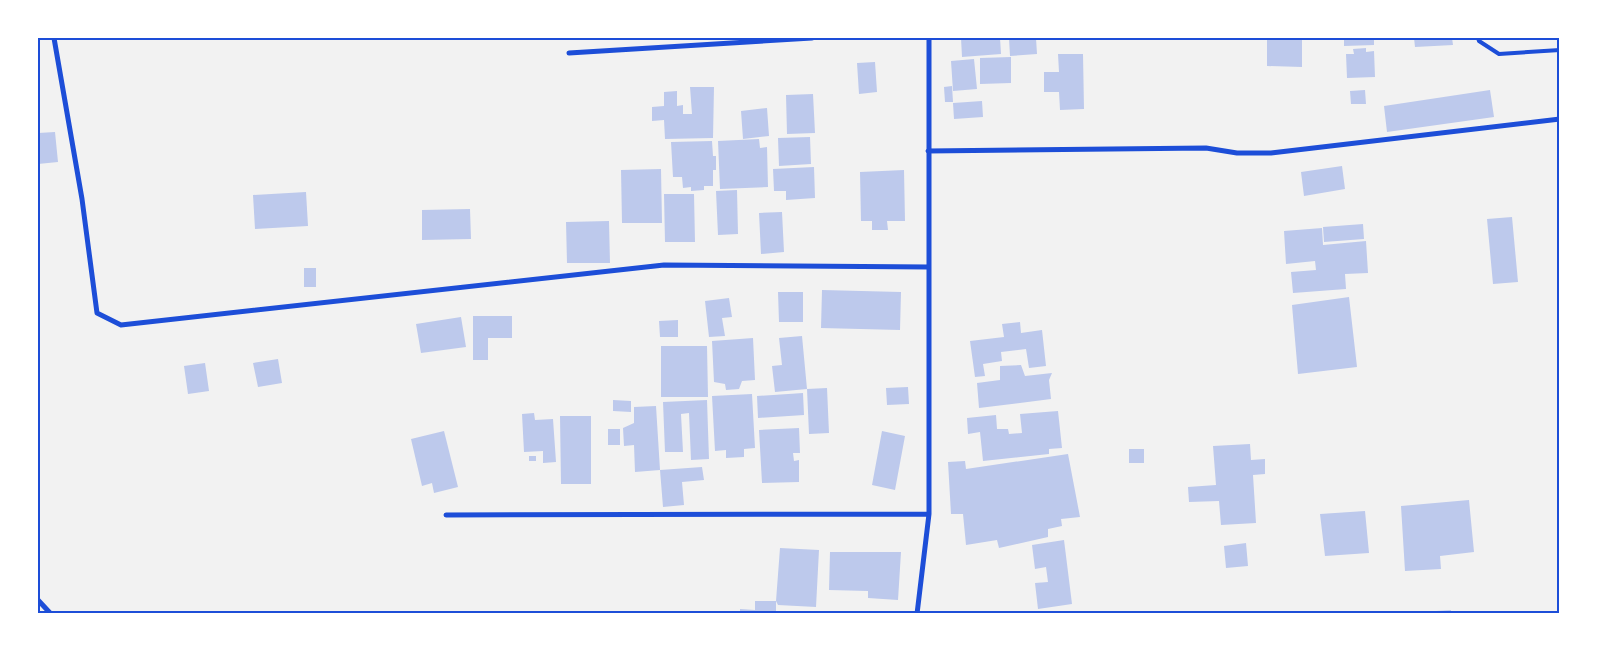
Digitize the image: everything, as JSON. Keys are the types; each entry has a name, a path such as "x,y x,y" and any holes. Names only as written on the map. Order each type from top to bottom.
{"street":[{"path":"54,38 82,199 97,314 121,325 664,265 929,267"},
{"path":"569,54 812,38"},
{"path":"917,614 929,514 928,38"},
{"path":"928,151 1206,148 1237,153 1271,153 1560,120"},
{"path":"446,515 929,514"},
{"path":"38,600 51,614"}],"lane":[{"path":"1478,38 1479,41 1499,54 1560,50"}],"building":[{"path":"961,38 1000,38 1001,54 962,57"},
{"path":"1009,38 1036,38 1037,54 1010,56"},
{"path":"1267,38 1302,39 1302,67 1267,66"},
{"path":"1344,38 1374,38 1374,45 1344,46"},
{"path":"1414,38 1452,38 1453,45 1415,47"},
{"path":"1366,48 1366,52 1374,51 1375,77 1347,78 1346,54 1354,54 1353,49"},
{"path":"1058,54 1083,54 1084,109 1060,110 1059,92 1044,92 1044,72 1059,72"},
{"path":"1011,57 1011,83 980,84 980,58"},
{"path":"974,59 977,89 953,91 951,61"},
{"path":"875,62 877,92 859,94 857,63"},
{"path":"952,86 953,102 945,102 944,87"},
{"path":"690,87 714,87 713,138 665,139 664,120 652,121 652,107 664,106 664,92 677,91 677,106 683,105 683,114 692,114"},
{"path":"1365,90 1366,104 1351,104 1350,91"},
{"path":"1490,90 1494,117 1387,132 1384,106"},
{"path":"813,94 815,133 787,134 786,95"},
{"path":"982,101 983,117 954,119 953,103"},
{"path":"767,108 769,136 743,139 741,111"},
{"path":"55,132 58,162 38,164 38,133"},
{"path":"810,137 811,164 779,166 778,138"},
{"path":"759,139 760,148 767,147 768,187 720,189 718,141"},
{"path":"712,141 713,156 716,156 716,170 713,170 713,186 704,186 704,190 691,191 691,187 683,188 682,177 673,177 671,142"},
{"path":"1342,166 1345,189 1304,196 1301,172"},
{"path":"814,167 815,198 786,200 786,191 774,191 773,169"},
{"path":"661,169 662,223 622,223 621,170"},
{"path":"904,170 905,221 887,221 888,230 872,230 872,221 861,221 860,172"},
{"path":"737,190 738,234 718,235 716,191"},
{"path":"306,192 308,226 255,229 253,195"},
{"path":"664,194 694,194 695,242 665,242"},
{"path":"470,209 471,239 422,240 422,210"},
{"path":"782,212 784,252 761,254 759,213"},
{"path":"1512,217 1518,282 1493,284 1487,219"},
{"path":"609,221 610,263 567,263 566,222"},
{"path":"1363,224 1364,239 1324,242 1323,227"},
{"path":"1322,228 1323,245 1366,241 1368,273 1345,274 1346,289 1293,293 1291,272 1316,270 1315,261 1286,264 1284,231"},
{"path":"304,268 316,268 316,287 304,287"},
{"path":"822,290 901,292 900,330 821,328"},
{"path":"778,292 803,292 803,322 779,322"},
{"path":"1349,297 1357,367 1298,374 1292,305"},
{"path":"729,298 732,317 722,318 725,336 709,337 705,301"},
{"path":"473,316 512,316 512,338 488,338 488,360 473,360"},
{"path":"461,317 466,347 421,353 416,324"},
{"path":"678,320 678,337 660,337 659,321"},
{"path":"1020,322 1021,333 1042,330 1046,366 1029,368 1026,349 1001,352 1002,361 983,364 985,376 975,377 970,341 1004,337 1002,324"},
{"path":"802,336 807,389 775,392 772,366 782,365 779,338"},
{"path":"753,338 755,380 742,381 739,389 726,390 725,384 714,382 712,341"},
{"path":"661,346 707,346 708,397 661,397"},
{"path":"278,359 282,383 258,387 253,363"},
{"path":"205,363 209,391 188,394 184,366"},
{"path":"1021,365 1025,376 1052,373 1049,380 1051,399 979,408 977,383 1000,380 1000,366"},
{"path":"908,387 909,404 887,405 886,388"},
{"path":"827,388 829,433 809,434 807,389"},
{"path":"803,393 804,415 758,418 757,396"},
{"path":"752,394 755,448 744,449 744,457 726,458 726,450 715,451 712,396"},
{"path":"613,400 631,401 631,412 613,411"},
{"path":"707,400 709,459 691,460 689,413 681,414 683,452 665,452 663,402"},
{"path":"656,406 660,470 635,472 634,445 624,446 623,428 634,423 634,407"},
{"path":"1058,411 1062,448 1049,449 1049,454 983,461 980,432 968,434 967,418 996,415 997,429 1008,429 1009,434 1022,433 1020,414"},
{"path":"534,413 535,420 553,419 556,462 543,463 543,451 524,452 522,414"},
{"path":"560,416 591,416 591,484 561,484"},
{"path":"799,428 800,453 793,453 794,461 799,460 799,482 762,483 759,430"},
{"path":"608,429 620,429 620,445 608,445"},
{"path":"444,431 458,487 434,493 432,483 422,486 411,439"},
{"path":"882,431 905,436 895,490 872,485"},
{"path":"1250,444 1251,460 1265,459 1265,474 1253,475 1256,523 1221,525 1219,501 1189,502 1188,487 1216,485 1213,446"},
{"path":"1129,449 1144,449 1144,463 1129,463"},
{"path":"1068,454 1080,517 1061,519 1062,526 1048,529 1048,537 999,548 997,540 966,545 963,514 951,514 948,462 965,461 966,469"},
{"path":"529,456 536,456 536,461 529,461"},
{"path":"702,467 704,480 682,482 684,505 663,507 660,470"},
{"path":"1469,500 1474,552 1440,556 1441,569 1405,571 1401,506"},
{"path":"1365,511 1369,553 1325,556 1320,514"},
{"path":"1064,540 1072,604 1038,609 1035,583 1048,582 1046,567 1035,569 1032,545"},
{"path":"1246,543 1248,566 1226,568 1224,546"},
{"path":"780,548 819,550 816,607 778,605 776,601"},
{"path":"830,552 901,552 898,600 868,598 868,591 829,590"},
{"path":"755,601 776,601 776,614 740,614 740,609 755,610"},
{"path":"1451,610 1451,614 1421,614 1421,612"}]}
